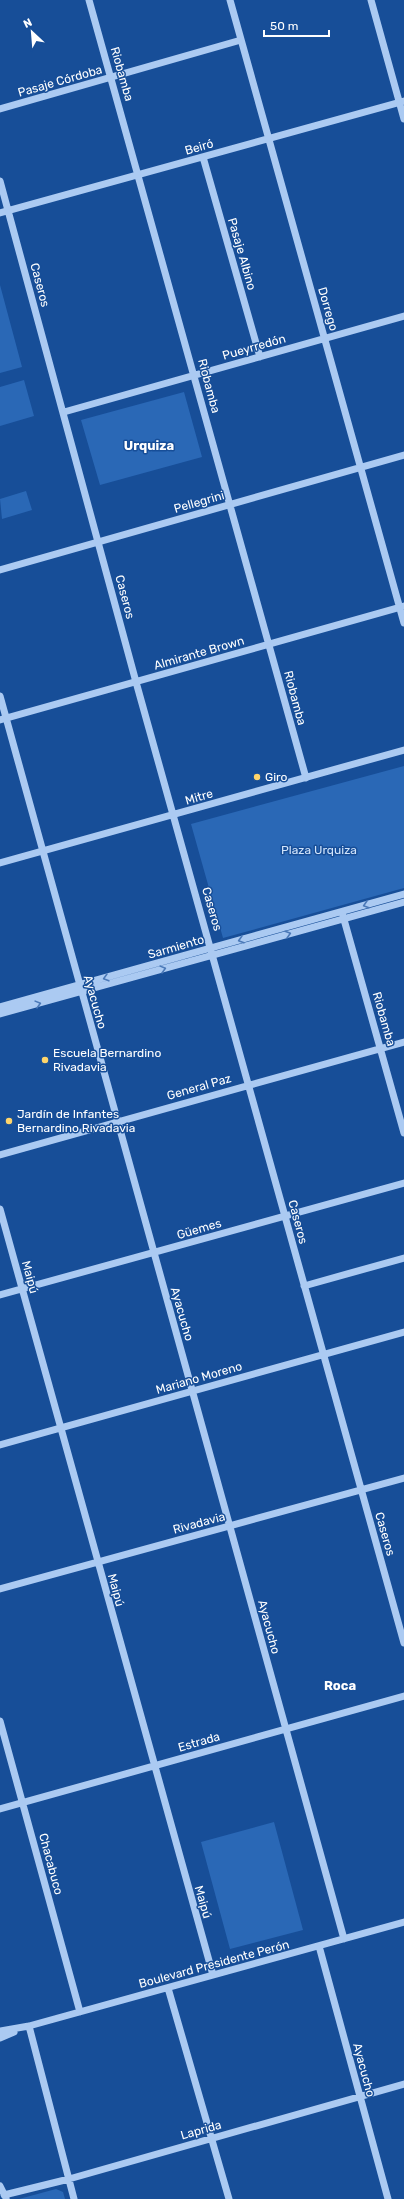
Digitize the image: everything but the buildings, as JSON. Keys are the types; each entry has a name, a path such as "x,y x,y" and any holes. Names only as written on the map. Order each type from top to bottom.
{"street":[{"name":"Riobamba","path":"89,0 140,175 306,778"},
{"name":"Dorrego","path":"230,0 361,467 402,606 404,623"},
{"path":"371,0 402,102 404,119"},
{"name":"Pasaje Córdoba","path":"0,109 241,40"},
{"name":"Beiró","path":"0,213 140,175 269,137 402,102"},
{"name":"Pasaje Albino","path":"203,157 260,357"},
{"name":"Caseros","path":"0,181 64,412 136,682 404,1643"},
{"name":"Pueyrredón","path":"64,412 404,316"},
{"name":"Pellegrini","path":"0,570 404,455"},
{"name":"Almirante Brown","path":"3,720 402,606"},
{"name":"Ayacucho","path":"0,696 3,720 42,851 344,1939"},
{"name":"Mitre","path":"0,862 174,816 404,750"},
{"name":"Sarmiento","path":"0,1007 80,988 212,952 343,915 404,894"},
{"name":"Sarmiento","path":"343,915 404,902"},
{"name":"Riobamba","path":"343,915 404,1133"},
{"name":"Sarmiento","path":"0,1014 80,988"},
{"name":"General Paz","path":"0,1155 404,1042"},
{"name":"Güemes","path":"0,1295 154,1254 404,1182"},
{"name":"Maipú","path":"0,1209 213,1975"},
{"path":"304,1286 404,1258"},
{"name":"Mariano Moreno","path":"0,1445 404,1332"},
{"name":"Rivadavia","path":"0,1589 404,1478"},
{"name":"Estrada","path":"0,1809 404,1696"},
{"name":"Chacabuco","path":"0,1721 80,2012"},
{"name":"Boulevard Presidente Perón","path":"0,2032 29,2026 404,1922"},
{"name":"Ayacucho","path":"319,1946 388,2199"},
{"path":"168,1988 229,2199"},
{"path":"29,2026 74,2199"},
{"name":"Boulevard Presidente Perón","path":"0,2038 29,2026"},
{"name":"Laprida","path":"5,2197 404,2084"},
{"path":"0,2186 5,2197"}],"green space":[{"path":"0,285 22,367 0,373"},
{"path":"24,380 34,416 0,426 0,387"},
{"path":"184,392 202,457 100,485 81,420"},
{"path":"26,491 32,510 2,519 0,499"},
{"name":"Plaza Urquiza","path":"404,766 404,888 223,938 191,824"},
{"path":"274,1822 303,1930 230,1949 201,1842"},
{"path":"56,2189 63,2192 65,2199 19,2199"}],"place":[{"name":"Giro","path":"257,777"},
{"name":"Escuela Bernardino Rivadavia","path":"45,1060"},
{"name":"Jardín de Infantes Bernardino Rivadavia","path":"9,1121"}],"district":[{"name":"Urquiza","path":"149,445"},
{"name":"Roca","path":"340,1685"}]}
